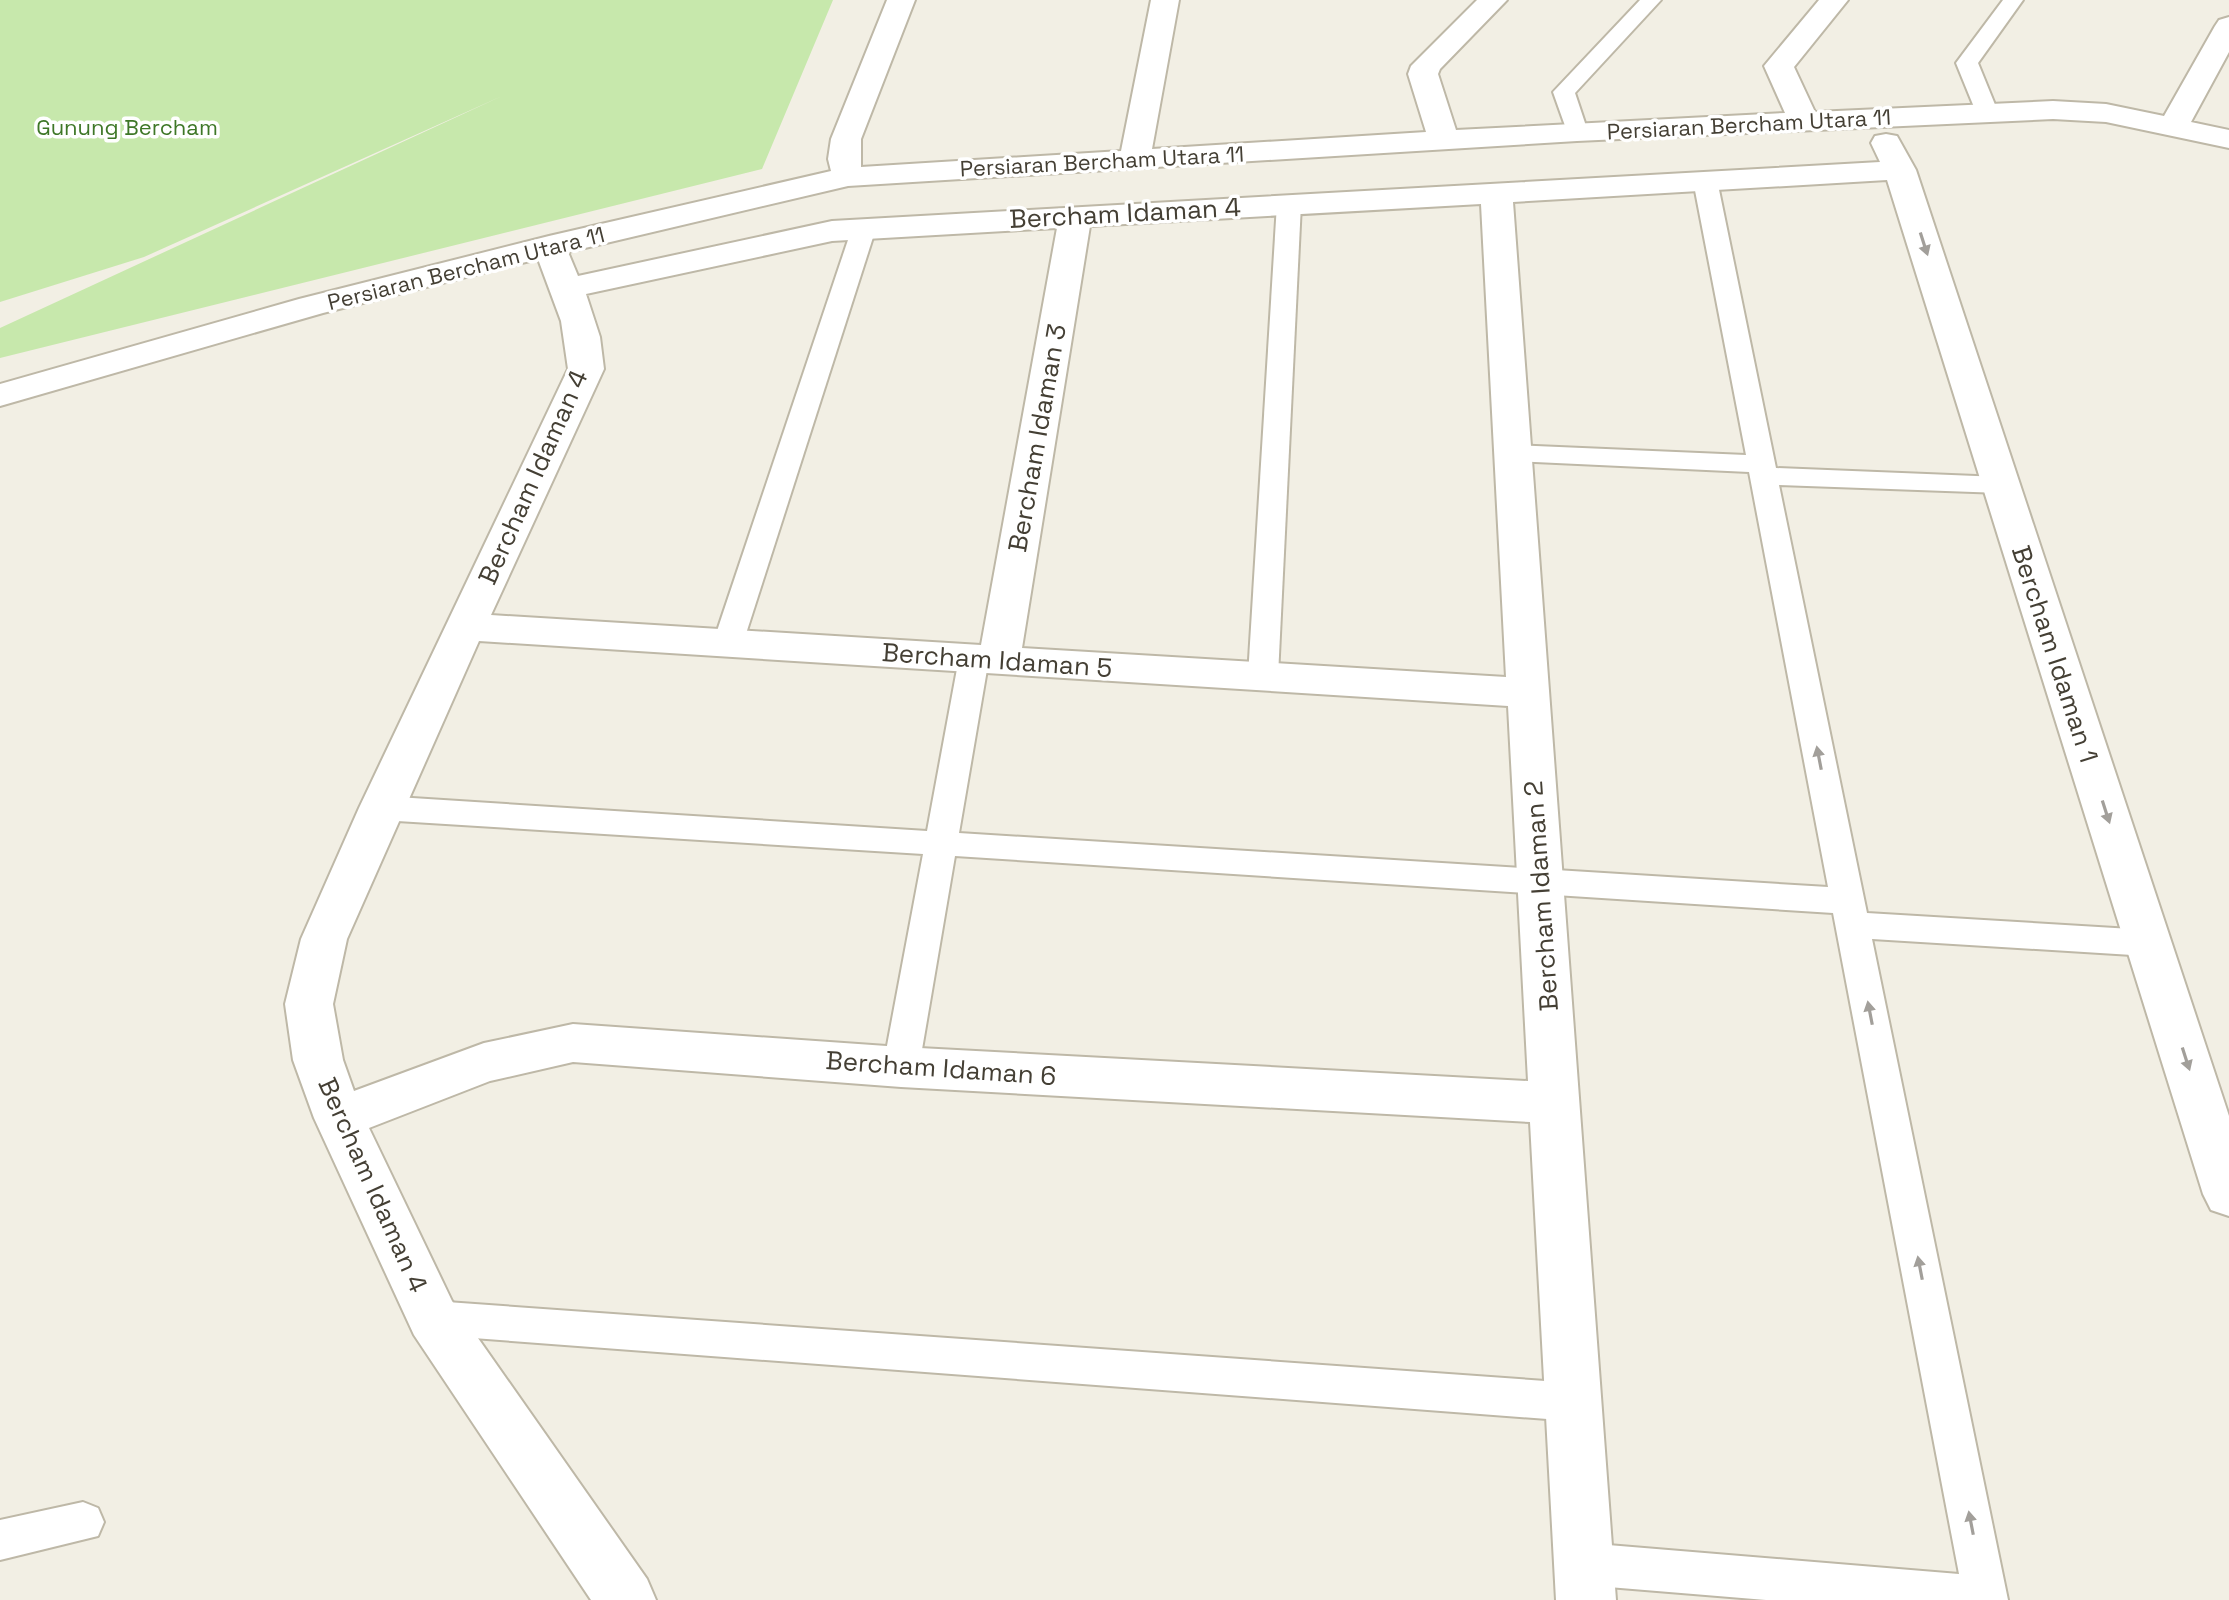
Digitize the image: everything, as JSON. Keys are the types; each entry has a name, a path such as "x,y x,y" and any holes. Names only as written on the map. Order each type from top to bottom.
{"street":[{"path":"848,177 844,159 846,139 901,0"},
{"path":"1135,159 1165,0"},
{"path":"1444,141 1425,83 1426,66 1493,0"},
{"path":"1804,121 1779,66 1834,0"},
{"path":"2174,125 2229,26"},
{"name":"Persiaran Bercham Utara 11","path":"0,395 311,306 549,246 848,177 1577,132 1987,112 2106,113 2229,139"},
{"name":"Bercham Idaman 1","path":"1873,118 1900,170 2229,1194"},
{"name":"Bercham Idaman 4","path":"626,1600 433,1318 339,1118 318,1060 309,1004 324,939 381,808 586,369 586,348 567,289 798,237 864,228 1900,170"},
{"name":"Bercham Idaman 2","path":"1496,192 1585,1582"},
{"name":"Bercham Idaman 3","path":"986,659 1075,216"},
{"path":"549,246 567,289"},
{"name":"Bercham Idaman 5","path":"465,627 1528,693"},
{"name":"Bercham Idaman 6","path":"339,1118 507,1056 540,1046 573,1043 901,1067 1555,1103"}],"lane":[{"path":"1577,132 1564,92 1651,0"},
{"path":"1987,112 1967,63 2013,0"},
{"path":"1585,1582 1986,1598 1705,180"},
{"path":"1263,676 1289,204"},
{"path":"728,643 864,228"},
{"path":"1513,453 2001,485"},
{"path":"901,1067 940,844 986,659"},
{"path":"381,808 1540,882 2148,943"},
{"path":"433,1318 1574,1402"},
{"path":"1,1536 83,1522"}],"green space":[{"name":"Gunung Bercham","path":"0,0 833,0 762,169 0,358 0,328 502,96 144,257 0,302"}]}
